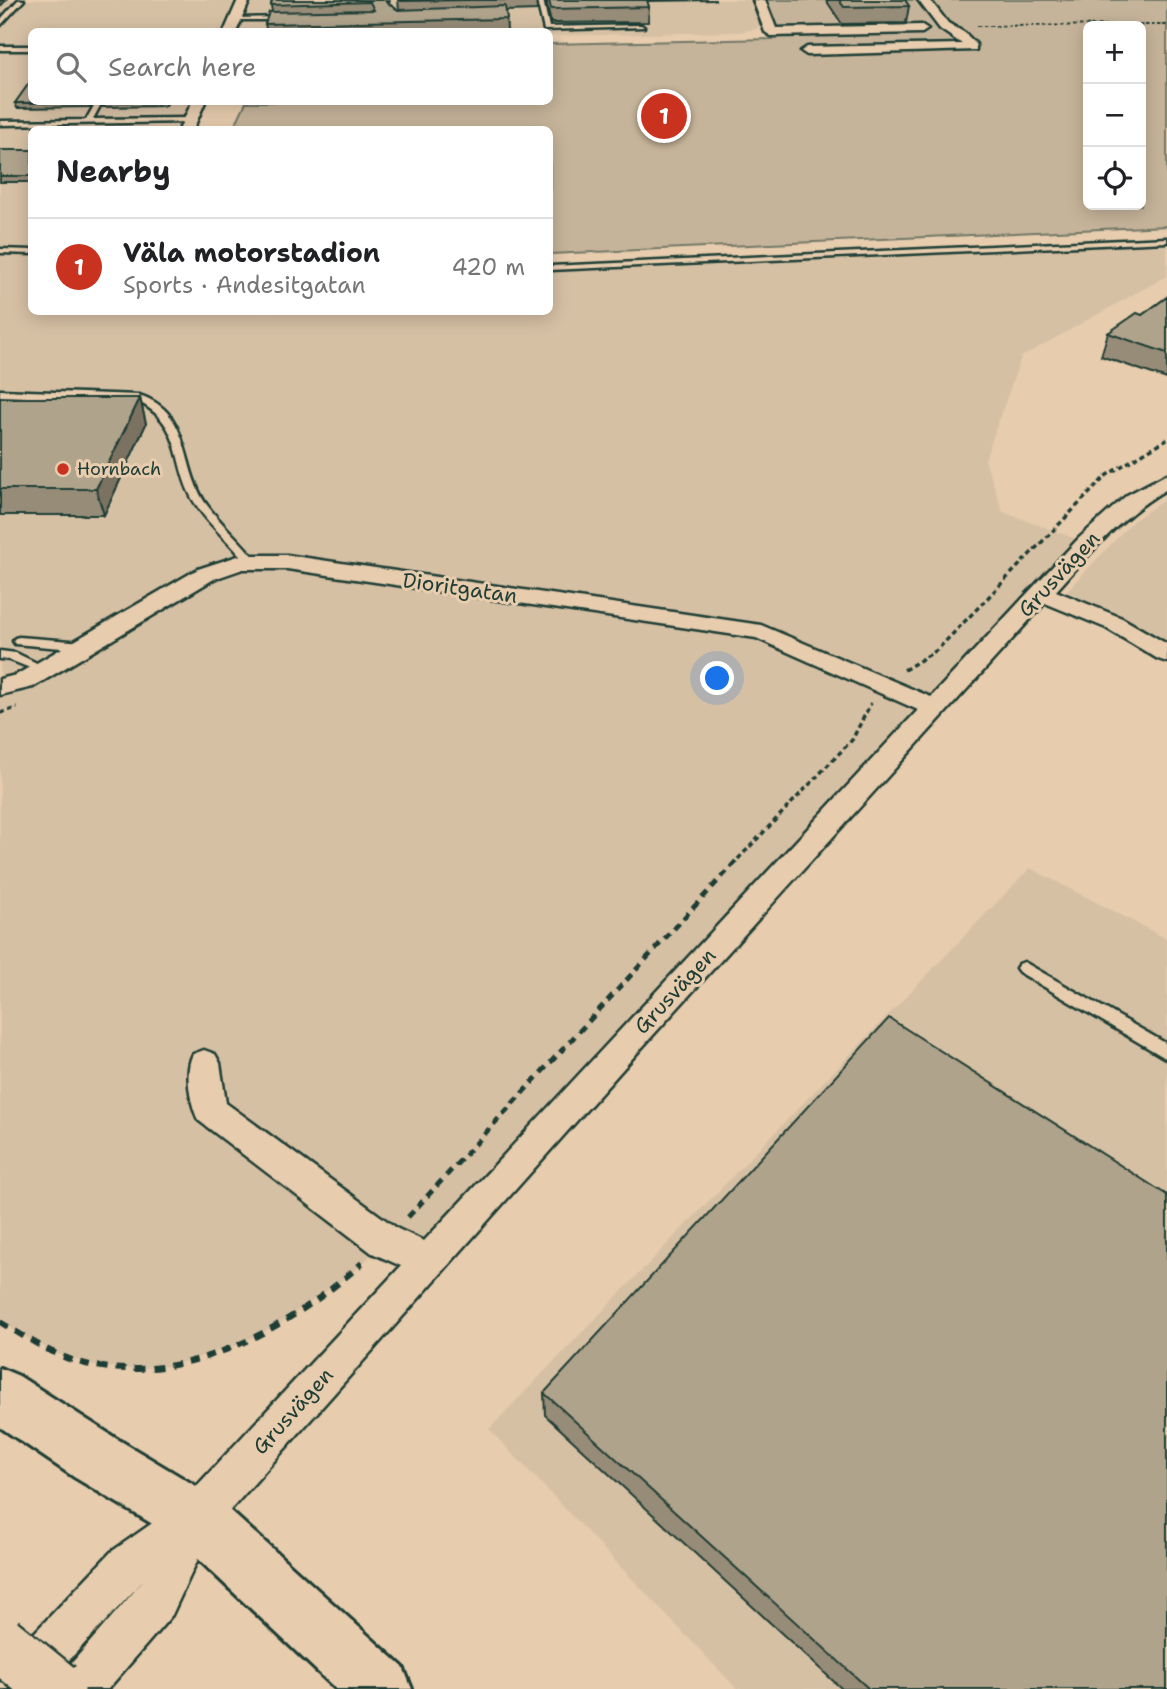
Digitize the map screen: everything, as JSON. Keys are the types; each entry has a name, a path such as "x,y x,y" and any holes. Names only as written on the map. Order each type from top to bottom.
{"main road":[{"path":"0,1395 94,1457 197,1518 381,1689"},
{"path":"0,1643 57,1689"}],"street":[{"path":"232,26 245,0"},
{"path":"759,0 771,32 948,29"},
{"path":"807,51 972,47 948,29 924,0"},
{"path":"188,126 197,105"},
{"name":"Grusvägen","path":"12,1689 126,1567 197,1518 428,1261 1114,515 1167,480"},
{"name":"Dioritgatan","path":"0,687 24,681 86,647 206,574 241,562 287,562 761,632 935,708"},
{"path":"1042,593 1114,623 1167,654"},
{"path":"205,1063 210,1110 385,1241 428,1261"},
{"name":"Grusvägen","path":"79,1689 157,1600 197,1518"}],"lane":[{"path":"0,24 21,0"},
{"path":"546,28 540,1 553,2"},
{"path":"232,26 288,19"},
{"path":"553,29 641,27"},
{"path":"0,48 28,48"},
{"path":"89,121 97,105"},
{"path":"0,122 89,121 188,126"},
{"path":"0,132 28,131"},
{"path":"553,268 1167,240"},
{"path":"0,251 28,252"},
{"path":"0,393 139,398 157,404 172,422 201,504 239,543 251,562"},
{"path":"19,641 86,647"},
{"path":"0,655 12,656 44,670"},
{"path":"1024,968 1167,1052"}],"path":[{"path":"948,29 1167,25"},
{"path":"0,1322 52,1352 94,1366 131,1369 170,1366 238,1345 282,1322 355,1271 684,915 852,740 861,729 865,710 886,686 908,667 937,650 1107,475 1167,439"},
{"path":"0,713 21,707"}],"shaded area":[{"path":"0,0 751,0 761,24 756,29 739,32 553,36 553,28 28,28 28,45 0,46"},
{"path":"763,0 1167,0 1167,226 553,254 553,126 235,126 245,105 553,105 553,44 777,39"},
{"path":"0,48 28,48 28,105 197,105 187,126 28,126 28,315 553,315 553,268 1167,240 1167,276 1021,357 985,460 1003,512 1087,543 428,1261 385,1241 355,1271 282,1322 238,1345 170,1366 131,1369 94,1366 53,1352 0,1322"},
{"path":"1167,498 1167,648 1062,596 1133,521"},
{"path":"1030,868 1167,939 1167,1689 737,1689 489,1429"}],"building":[{"path":"272,0 387,0 386,2 398,10 505,6 507,19 265,24 269,12 374,10 370,2 271,5"},
{"path":"399,0 472,0 401,1"},
{"path":"549,0 647,0 649,7 551,9"},
{"path":"839,0 905,0 909,6 844,7"},
{"path":"28,85 28,103 15,103"},
{"path":"0,150 28,150 28,176 0,176"},
{"path":"1167,297 1167,353 1108,333 1137,313 1142,315"},
{"name":"Hornbach","path":"0,398 140,398 96,489 0,489"},
{"path":"889,1018 1167,1195 1167,1689 869,1689 544,1393"}],"place":[{"name":"Väla motorstadion","path":"664,116"},
{"name":"Hornbach","path":"63,469"}]}
